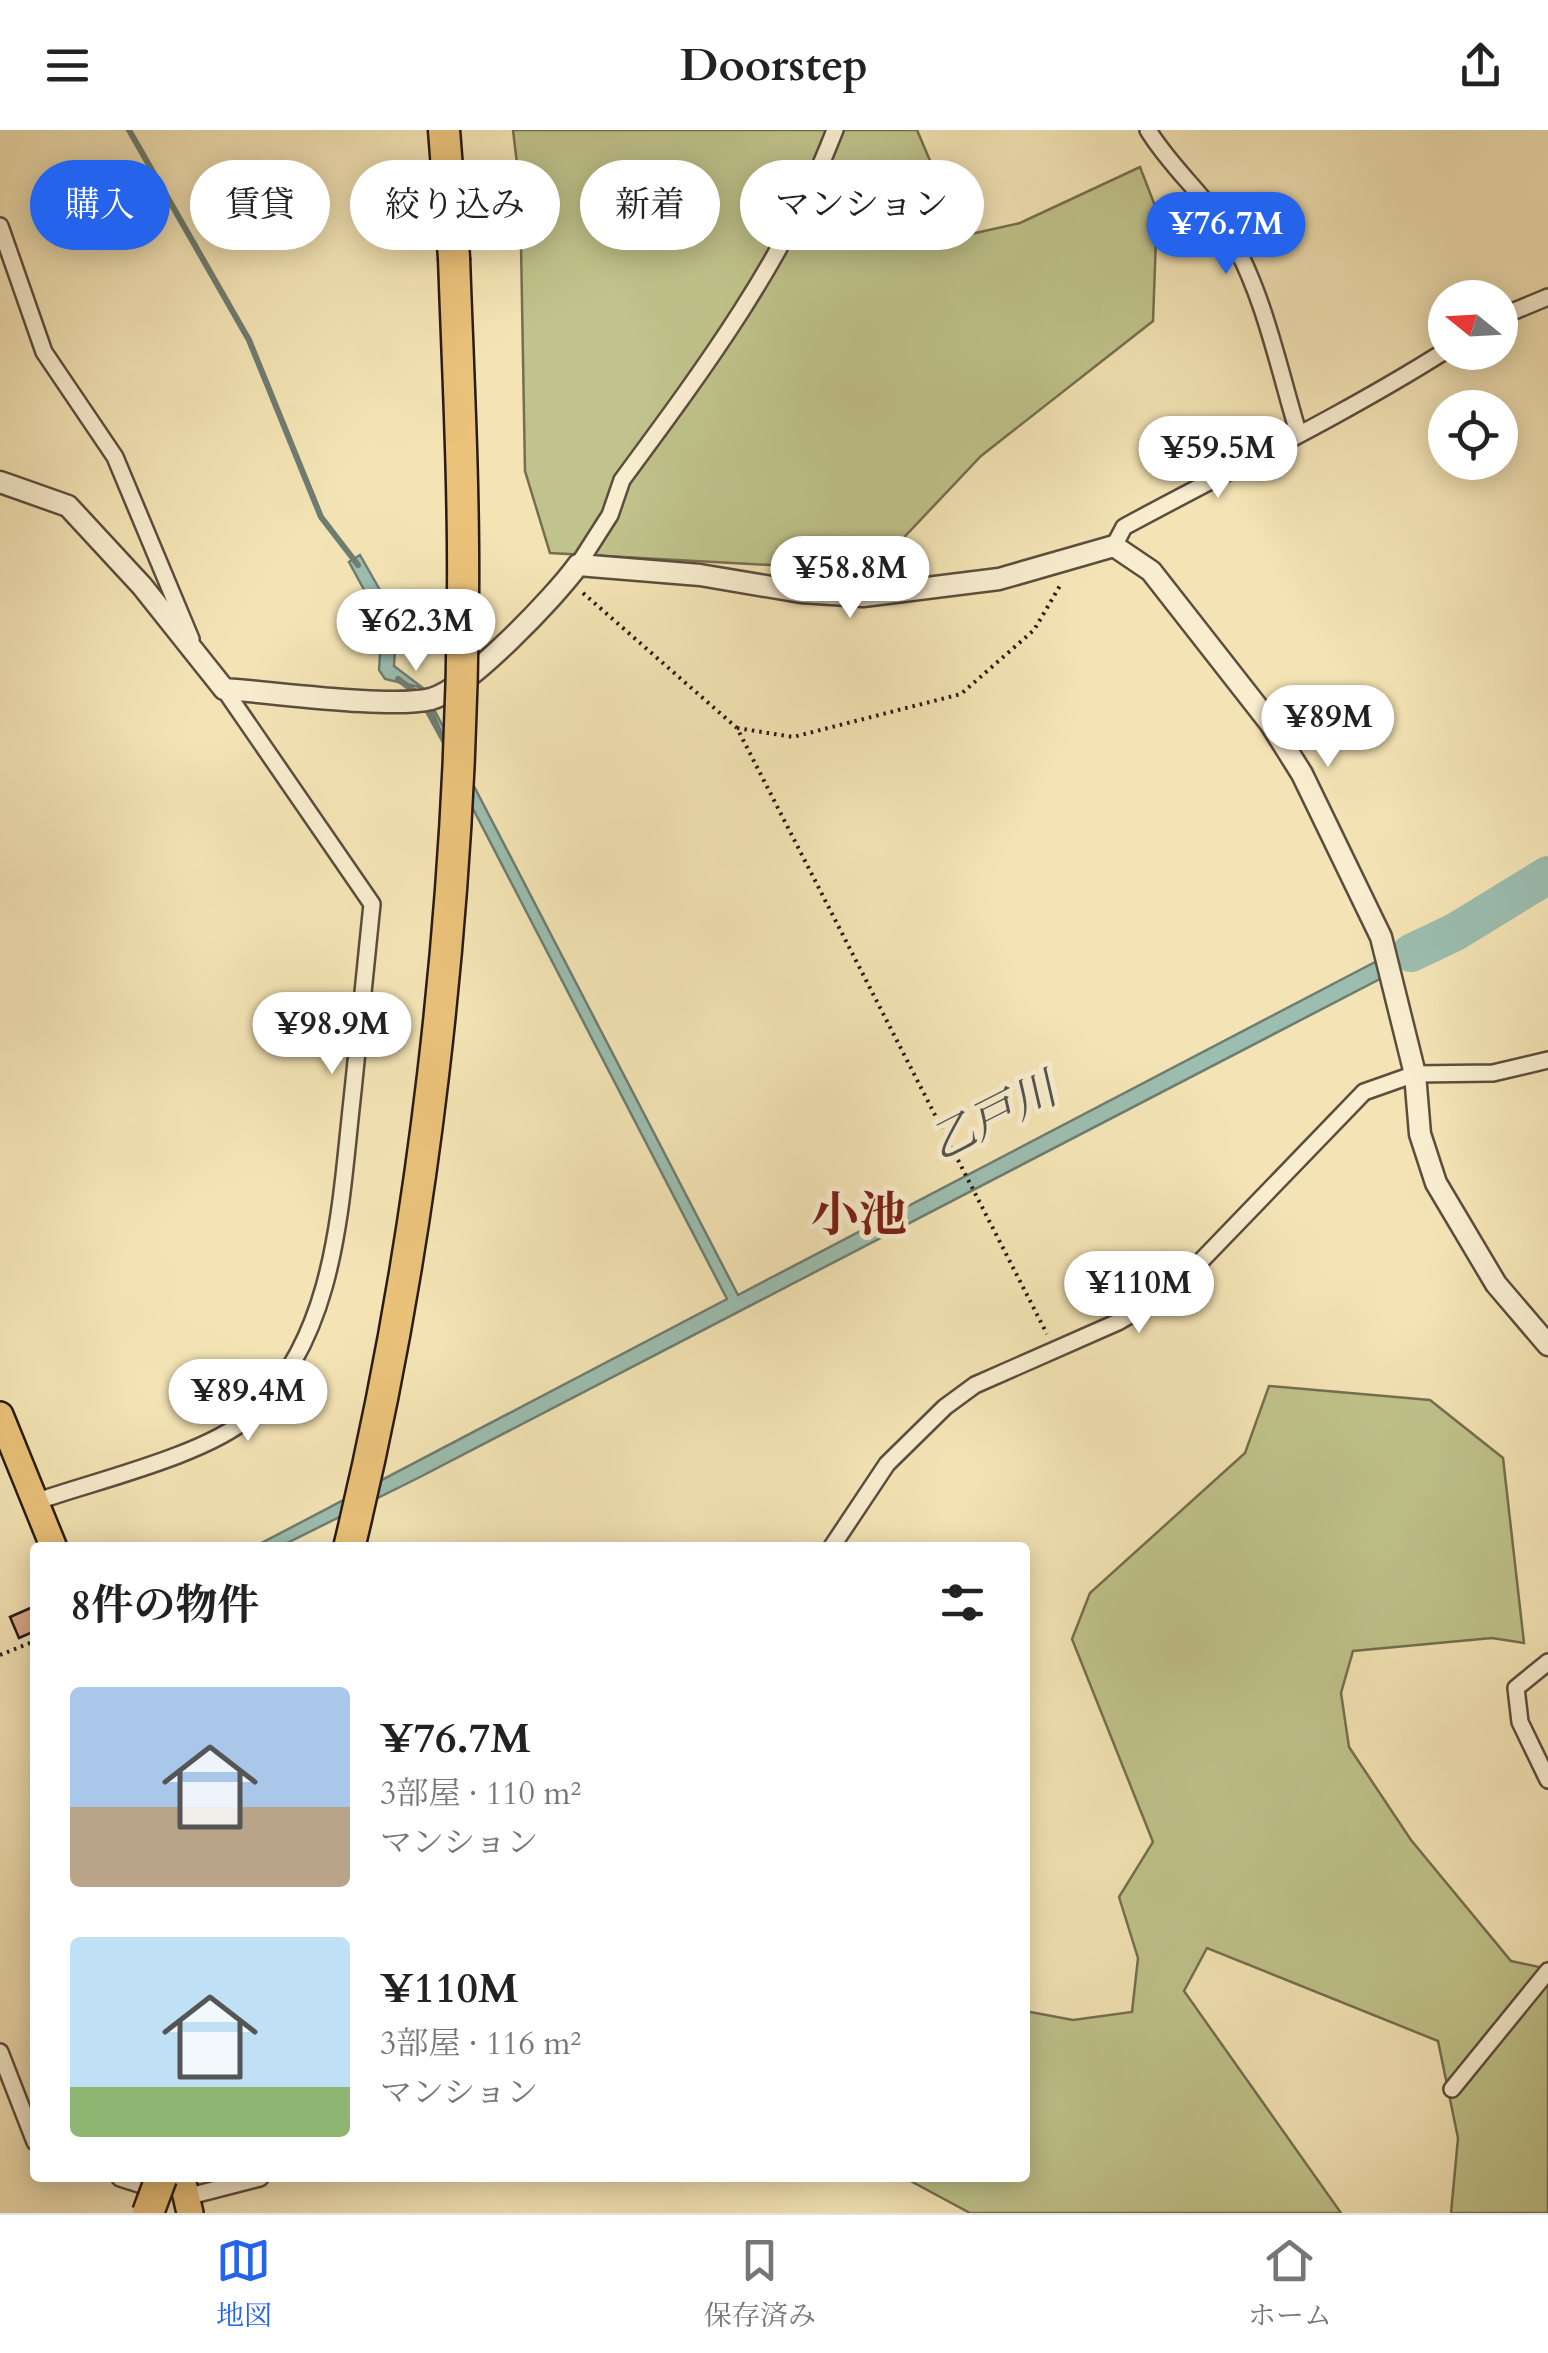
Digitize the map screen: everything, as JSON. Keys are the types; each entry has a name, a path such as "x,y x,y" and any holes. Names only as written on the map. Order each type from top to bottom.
{"highway":[{"path":"351,1542 405,1256 431,1064 452,851 463,600 454,258 444,130"},
{"path":"148,2213 160,2182"}],"main road":[{"path":"0,1415 52,1542"}],"street":[{"path":"224,689 432,699 483,666 573,572 610,515 622,480 773,266 812,191 835,130"},
{"path":"1148,130 1187,184 1209,204 1251,276 1298,432"},
{"path":"0,226 44,352 115,457 196,652"},
{"path":"1518,310 1548,296"},
{"path":"573,572 700,575 800,592 864,596 999,580 1114,546 1124,527 1298,432 1362,404 1428,362"},
{"path":"0,482 68,506 142,586 224,689 372,904 336,1254 313,1320 273,1390 247,1419 212,1439 38,1501"},
{"path":"1114,546 1151,571 1270,723 1302,774 1381,937 1416,1074 1420,1134 1436,1183 1496,1284 1548,1345"},
{"path":"835,1542 859,1501 913,1435 975,1385 1118,1322 1173,1290 1364,1092 1416,1074 1493,1073 1548,1060"},
{"path":"1548,1662 1516,1688 1520,1722 1548,1780"},
{"path":"1452,2089 1548,1971"},
{"path":"0,2052 30,2129"},
{"path":"135,2182 186,2196 244,2182"}],"path":[{"path":"737,728 792,738 961,694 1034,630 1078,556"},
{"path":"573,572 737,728 1054,1348"},
{"path":"0,1655 30,1642"}],"green space":[{"path":"513,130 917,130 930,160 740,160 740,250 984,250 984,231 1020,223 1140,167 1157,211 1153,321 981,456 891,551 806,567 550,553 525,471 521,250 560,250 560,160 517,160"},
{"path":"1269,1386 1430,1400 1503,1458 1524,1643 1492,1638 1353,1651 1341,1693 1349,1747 1411,1840 1511,1961 1548,1969 1548,2213 1451,2213 1458,2138 1438,2041 1207,1948 1184,1991 1341,2213 970,2213 912,2182 1030,2182 1030,2012 1073,2020 1132,2012 1138,1958 1119,1897 1153,1842 1072,1639 1090,1593 1245,1453"}],"shaded area":[{"path":"360,555 397,620 394,666 423,688 385,679 379,670 382,623 349,562"},
{"path":"423,688 738,1295 1375,962 1451,926 1457,939 418,1478 289,1542 263,1542 727,1299 471,805"}],"building":[{"path":"30,1608 30,1633 19,1638 10,1617"}],"waterway":[{"path":"129,130 249,340 321,517 358,565"},
{"path":"398,679 419,695"},
{"path":"425,706 448,748"},
{"name":"乙戸川","path":"1411,953 1455,932 1548,875"}],"district":[{"name":"小池","path":"859,1215"}]}
